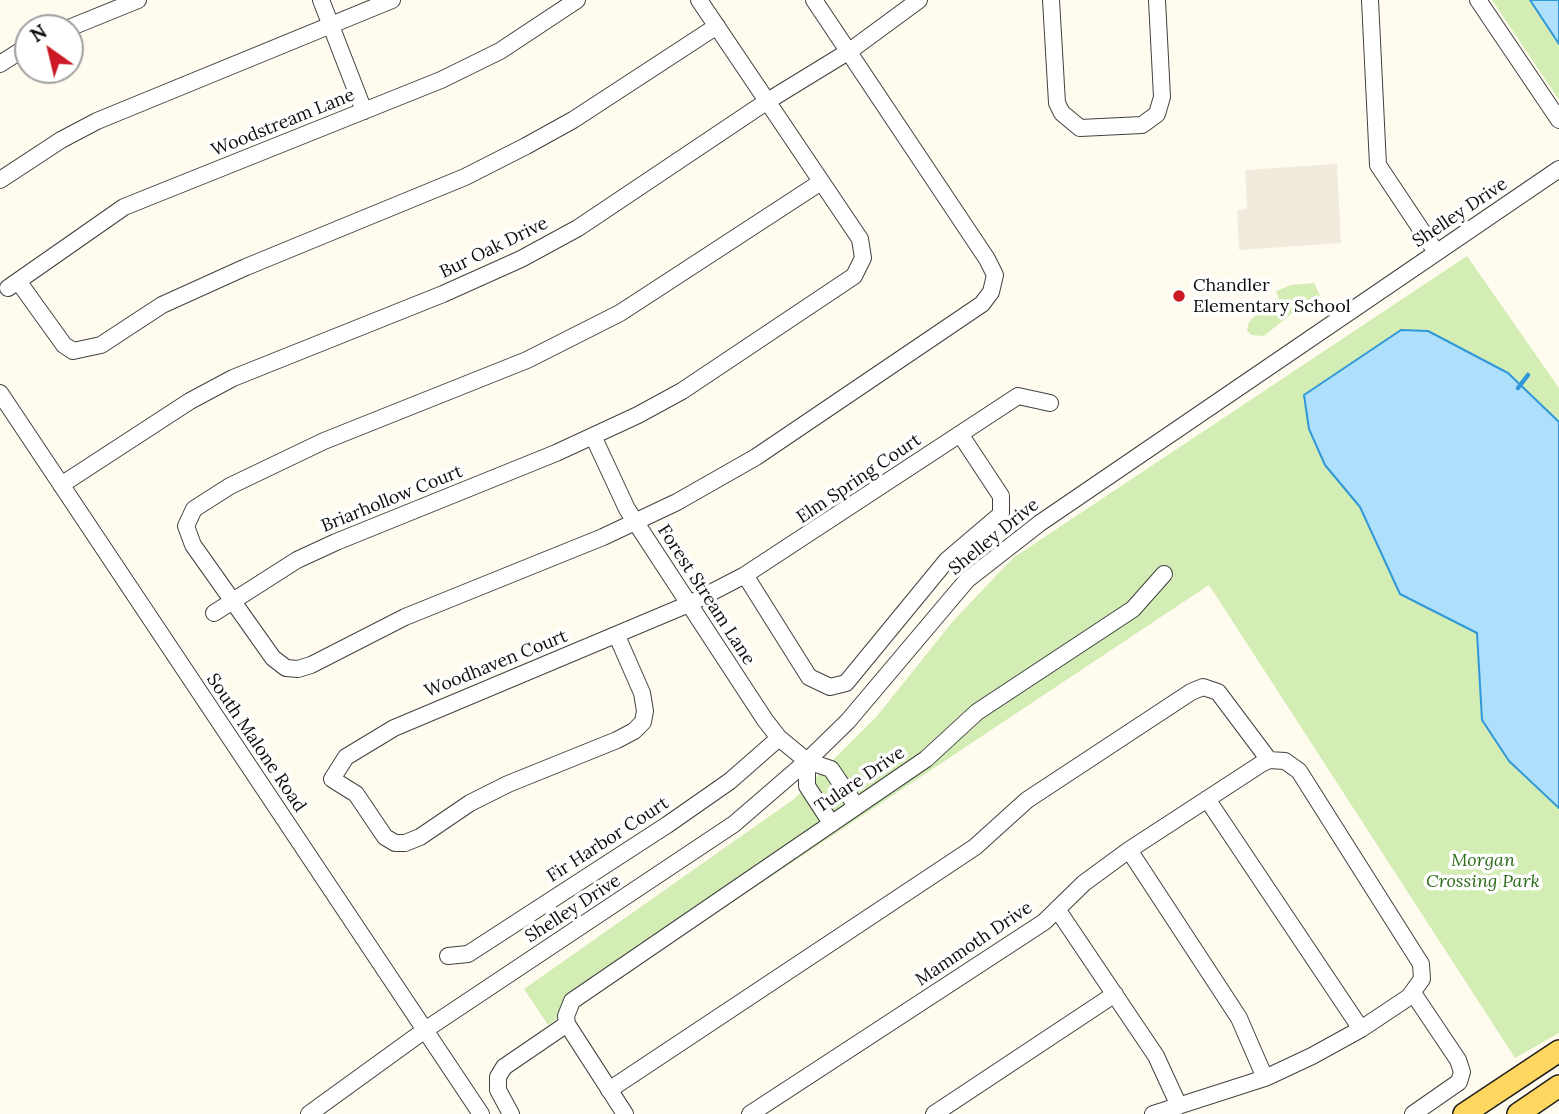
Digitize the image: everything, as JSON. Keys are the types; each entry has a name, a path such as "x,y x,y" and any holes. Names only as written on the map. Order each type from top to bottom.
{"main road":[{"path":"1464,1114 1559,1051"},
{"path":"1518,1114 1559,1086"}],"street":[{"path":"84,22 138,0"},
{"path":"321,0 364,111"},
{"path":"0,180 61,140 97,121 332,27 392,0"},
{"name":"Woodstream Lane","path":"577,0 499,51 441,80 124,207 13,285 64,345 73,351 100,345 162,305 246,267 465,177 527,146 573,120 717,26"},
{"path":"699,0 821,182 620,313 527,360 324,441 230,486 194,509 186,526 193,545 231,603 249,622 273,658 286,668 298,669 405,617 635,522 756,457 982,303 991,292 995,275 987,259 814,0"},
{"name":"Bur Oak Drive","path":"61,485 190,401 233,378 443,294 533,253 624,199 766,102 848,52 919,0"},
{"path":"1051,0 1057,103 1069,122 1080,128 1142,125 1157,114 1162,97 1157,0"},
{"path":"1370,0 1378,165 1436,252"},
{"path":"1479,0 1559,120"},
{"name":"Shelley Drive","path":"309,1114 425,1030 734,824 807,761 848,721 967,580 1081,494 1559,169"},
{"name":"Briarhollow Court","path":"214,613 297,561 335,542 593,436 682,391 854,276 863,258 860,239 821,182"},
{"name":"Elm Spring Court","path":"689,604 745,575 1018,396 1049,403"},
{"name":"South Malone Road","path":"2,399 481,1114"},
{"path":"745,575 809,677 830,687 846,683 929,579 962,546 1001,514 1001,496 960,435"},
{"name":"Forest Stream Lane","path":"593,436 635,522 779,738 807,761 831,769 856,806"},
{"name":"Tulare Drive","path":"511,1114 498,1090 498,1077 504,1067 568,1016 578,996 926,759 977,712 1133,609 1164,574"},
{"name":"Woodhaven Court","path":"617,636 642,694 645,711 643,722 626,735 508,784 470,803 419,837 405,843 395,843 385,837 356,794 332,779 346,757 394,728 689,604"},
{"path":"609,1090 975,847 1027,800 1191,692 1203,687 1218,692 1269,760 1285,761 1299,771 1421,964 1422,979 1413,993 1361,1029 1312,1056 1265,1077 1153,1114"},
{"name":"Fir Harbor Court","path":"448,956 468,954 667,825 730,781 779,738"},
{"name":"Mammoth Drive","path":"750,1114 1044,922 1084,883 1129,850 1269,760"},
{"path":"807,761 807,786 831,823"},
{"path":"1207,799 1361,1029"},
{"path":"1129,850 1239,1018 1265,1077"},
{"path":"1057,909 1156,1056 1179,1106"},
{"path":"1413,993 1458,1060 1462,1072 1459,1082 1413,1114"},
{"path":"934,1114 1115,994"},
{"path":"568,1016 625,1114"}],"green space":[{"path":"1492,0 1559,0 1559,100"},
{"name":"Morgan Crossing Park","path":"1467,256 1559,388 1559,1033 1515,1058 1209,585 548,1025 524,989 794,799 877,716 953,621 1013,558"},
{"path":"1314,283 1321,298 1291,314 1264,336 1251,335 1247,330 1249,322 1257,314 1276,304 1279,299 1276,291 1291,285"}],"shaded area":[{"path":"1337,164 1341,243 1239,250 1237,210 1247,209 1245,170"}],"water":[{"path":"1530,0 1559,0 1559,44"},
{"path":"1401,330 1428,331 1508,373 1559,422 1559,808 1509,761 1482,720 1477,633 1400,594 1360,507 1325,465 1309,429 1304,395"}],"waterway":[{"path":"1518,388 1528,375"}],"place":[{"name":"Chandler Elementary School","path":"1179,296"}]}
